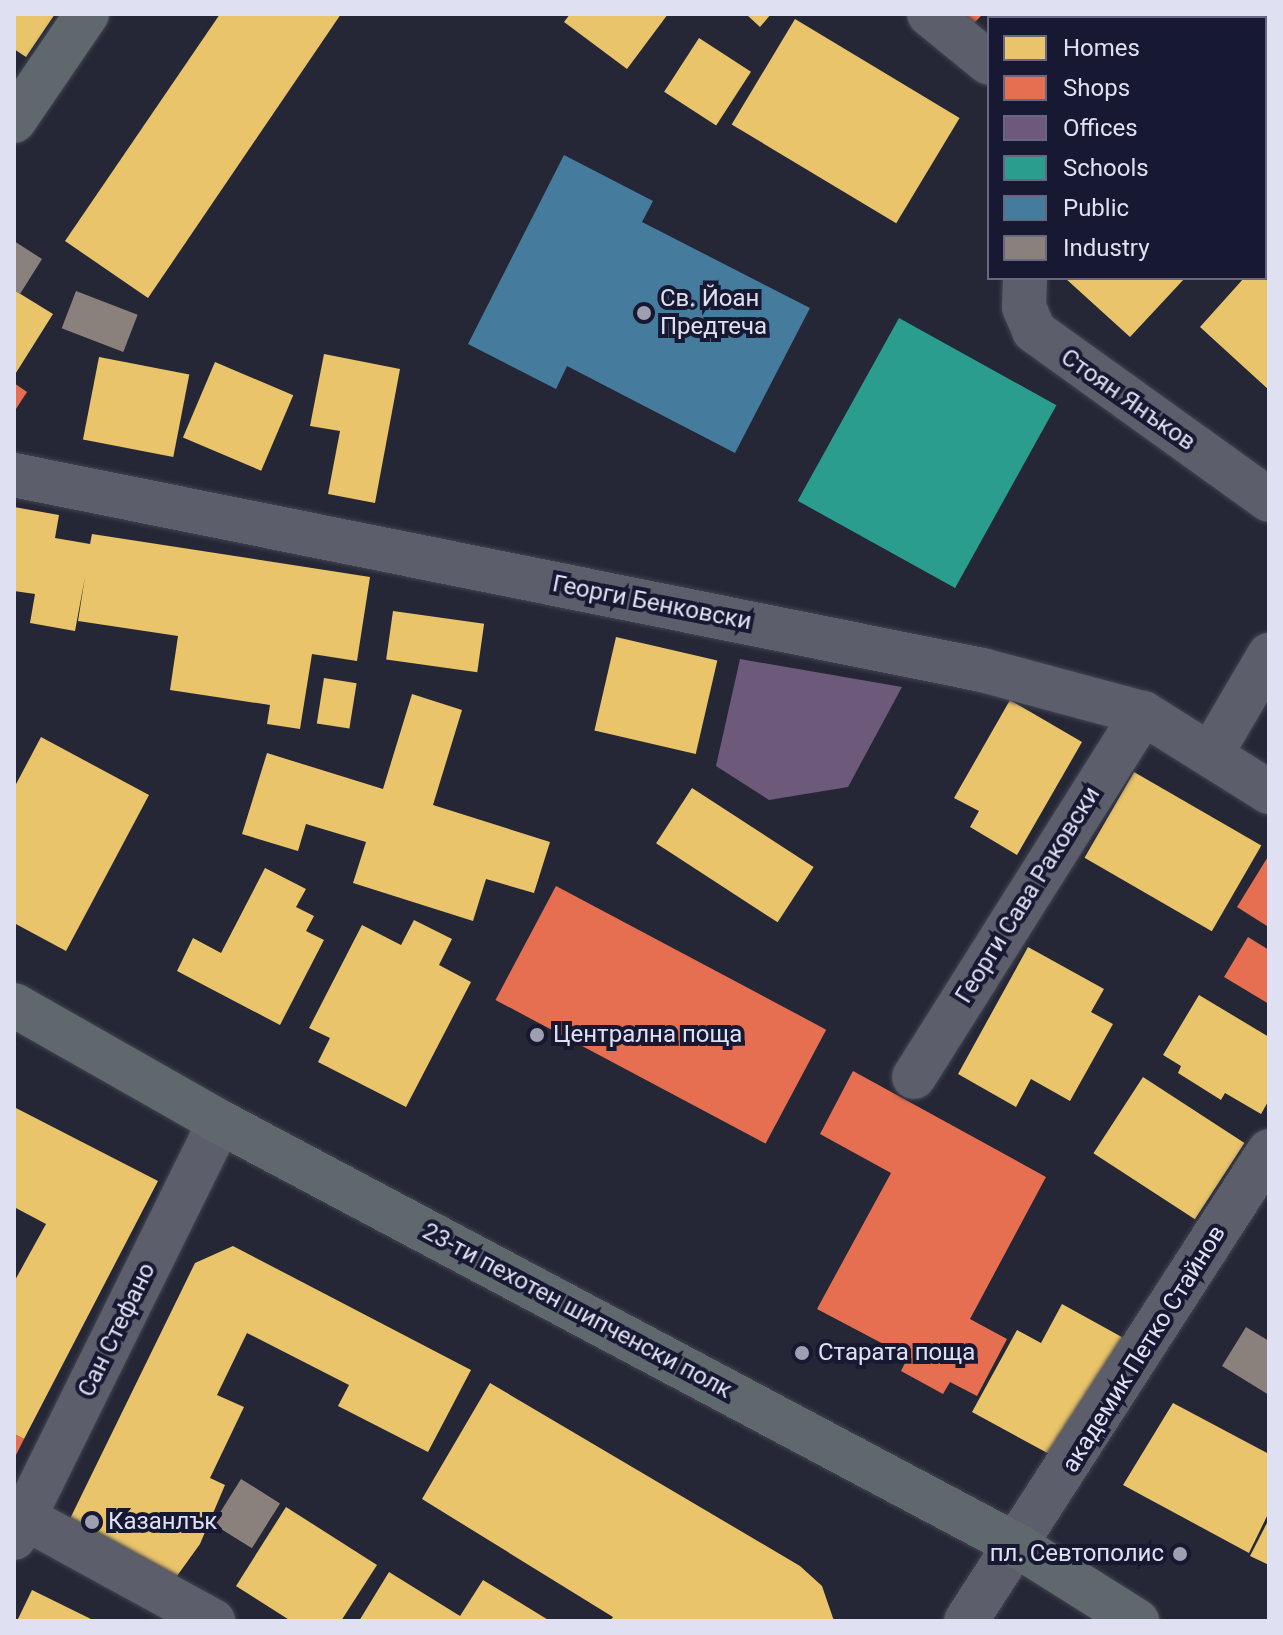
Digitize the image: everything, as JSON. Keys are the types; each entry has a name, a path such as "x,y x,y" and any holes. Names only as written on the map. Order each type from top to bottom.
{"main road":[{"path":"15,116 87,14"},
{"name":"23-ти пехотен шипченски полк","path":"14,1005 220,1122 1018,1546 1137,1621"}],"street":[{"path":"929,14 987,61"},
{"name":"Стоян Янъков","path":"1025,280 1024,307 1034,331 1269,500"},
{"name":"Георги Бенковски","path":"14,475 982,670 1143,713 1269,792"},
{"path":"1211,754 1269,655"},
{"name":"Георги Сава Раковски","path":"914,1077 1143,713"},
{"name":"Сан Стефано","path":"17,1522 220,1122"},
{"name":"академик Петко Стайнов","path":"966,1621 1018,1546 1269,1151"},
{"path":"17,1522 213,1621"}],"building: Homes":[{"path":"14,14 55,14 26,57 14,49"},
{"path":"220,14 341,14 148,298 65,241"},
{"path":"570,14 668,14 627,69 564,22"},
{"path":"746,14 771,14 760,27"},
{"path":"1019,14 1055,14 1053,16"},
{"path":"795,19 960,118 896,223 732,124"},
{"path":"699,38 751,72 716,125 664,92"},
{"path":"1269,250 1269,390 1200,327 1242,280 1267,280"},
{"path":"1067,280 1183,280 1130,337"},
{"path":"14,290 53,314 14,376"},
{"path":"324,354 400,369 375,503 328,494 340,431 310,426"},
{"path":"99,357 189,375 173,457 83,439"},
{"path":"215,362 293,395 261,471 183,437"},
{"path":"14,507 59,515 55,538 90,544 92,534 370,577 357,661 312,654 300,729 267,724 270,705 170,690 178,636 78,621 85,577 75,631 30,623 35,594 14,591"},
{"path":"393,611 484,624 477,672 386,660"},
{"path":"616,637 717,660 696,754 594,731"},
{"path":"324,678 357,683 349,729 317,723"},
{"path":"412,694 462,710 433,805 550,842 534,893 486,879 473,921 353,883 366,842 306,824 298,851 242,834 267,753 383,789"},
{"path":"1010,700 1082,742 1017,855 970,827 979,811 954,798"},
{"path":"41,737 149,795 66,951 14,923 14,788"},
{"path":"1134,772 1261,846 1212,931 1084,858"},
{"path":"692,788 814,867 778,922 656,843"},
{"path":"265,868 306,889 296,907 314,916 306,931 324,940 280,1025 177,971 193,938 221,953"},
{"path":"414,920 452,939 439,965 471,982 406,1107 318,1062 330,1038 309,1028 362,925 401,945"},
{"path":"1028,947 1104,989 1091,1012 1113,1024 1070,1101 1031,1079 1016,1107 958,1074"},
{"path":"1199,995 1269,1037 1269,1100 1261,1114 1225,1093 1221,1100 1178,1073 1181,1066 1163,1055"},
{"path":"1143,1077 1244,1143 1195,1219 1093,1153"},
{"path":"14,1107 158,1181 24,1439 14,1434 14,1282 46,1224 14,1207"},
{"path":"233,1246 471,1370 428,1452 338,1406 349,1385 247,1333 217,1395 244,1407 210,1478 225,1485 200,1544 164,1594 65,1529 195,1263"},
{"path":"1062,1304 1129,1341 1064,1462 972,1412 1017,1330 1041,1343"},
{"path":"490,1383 800,1566 822,1586 834,1621 610,1621 613,1617 422,1499"},
{"path":"1173,1403 1269,1454 1269,1512 1249,1553 1123,1485"},
{"path":"286,1507 377,1565 341,1621 291,1621 236,1586"},
{"path":"1269,1519 1269,1565 1250,1556"},
{"path":"389,1572 460,1616 483,1580 550,1621 359,1621"},
{"path":"32,1590 95,1621 17,1621"}],"building: Shops":[{"path":"956,14 983,14 970,27"},
{"path":"14,383 27,392 14,412"},
{"path":"1269,855 1269,923 1267,926 1237,907"},
{"path":"556,886 826,1030 766,1144 495,1000"},
{"path":"1248,937 1269,950 1269,1004 1224,977"},
{"path":"853,1071 1046,1177 970,1319 1007,1339 977,1396 950,1382 943,1394 901,1371 908,1357 817,1309 891,1173 820,1134"},
{"path":"14,1434 24,1439 14,1459"}],"building: Offices":[{"path":"740,659 902,687 848,787 769,800 716,766"}],"building: Schools":[{"path":"899,318 1056,405 955,588 798,501"}],"building: Public":[{"path":"564,155 653,201 642,222 810,308 735,453 567,366 556,389 468,344"}],"building: Industry":[{"path":"14,241 42,259 20,294 14,290"},
{"path":"76,291 138,315 123,352 62,328"},
{"path":"1246,1327 1269,1341 1269,1395 1222,1366"},
{"path":"241,1479 280,1503 252,1548 213,1524"}],"place":[{"name":"Св. Йоан Предтеча","path":"644,313"},
{"name":"Централна поща","path":"537,1035"},
{"name":"Старата поща","path":"802,1353"},
{"name":"Казанлък","path":"92,1522"},
{"name":"пл. Севтополис","path":"1180,1554"}]}
